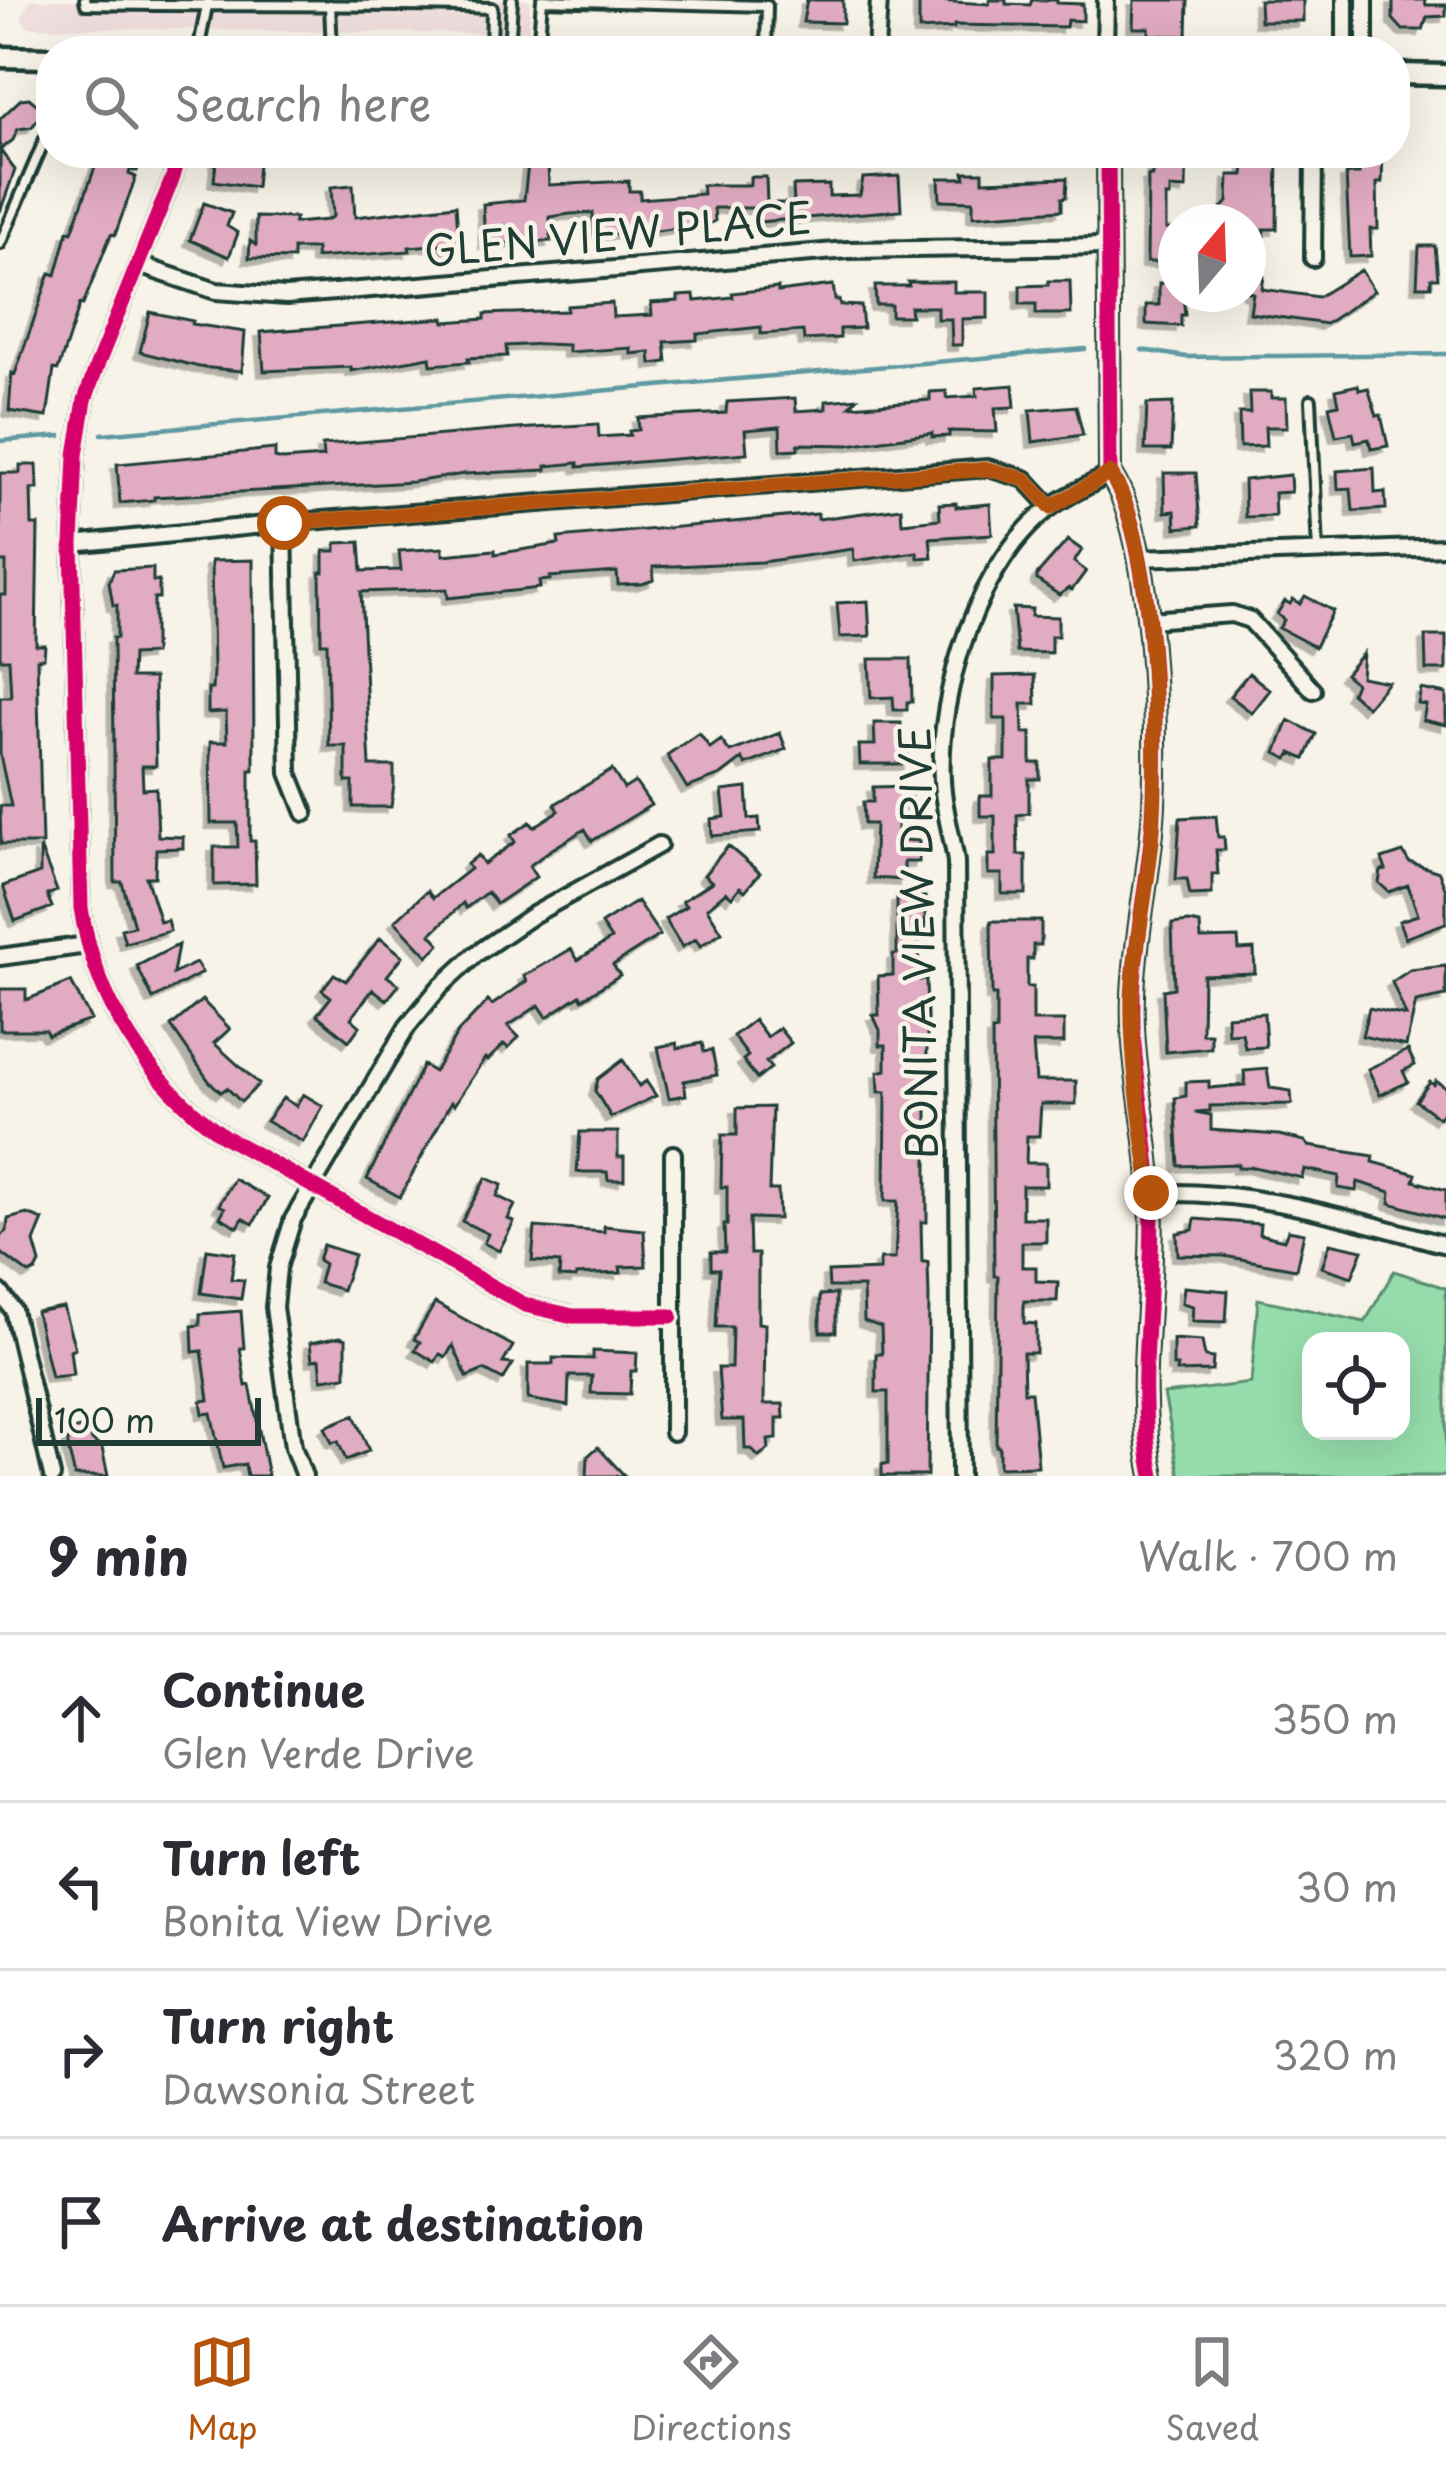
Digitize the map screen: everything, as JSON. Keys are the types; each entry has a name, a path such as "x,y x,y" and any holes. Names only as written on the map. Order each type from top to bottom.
{"main road":[{"path":"0,57 36,58"},
{"path":"1410,74 1446,75"}],"street":[{"path":"877,36 879,0"},
{"path":"1106,0 1106,36"},
{"path":"1345,0 1345,36"},
{"path":"1365,0 1365,36"},
{"path":"174,168 85,400 76,455 72,544 81,908 87,945 113,1011 153,1071 225,1137 524,1305 573,1316 671,1316"},
{"path":"1108,168 1110,473 1126,508 1149,620 1153,829 1137,931 1132,1028 1151,1193 1142,1399 1153,1476"},
{"path":"1313,258 1314,168"},
{"name":"GLEN VIEW PLACE","path":"139,265 216,291 286,296 848,250 1108,246"},
{"path":"72,544 284,523 988,469 1025,479 1051,507"},
{"name":"BONITA VIEW DRIVE","path":"960,1476 956,862 941,776 944,718 958,653 986,590 1051,507 1110,473"},
{"path":"284,523 289,772 305,813"},
{"path":"1138,558 1446,547"},
{"path":"1149,620 1232,614 1250,620 1313,690"},
{"path":"304,1476 293,1447 276,1344 274,1294 293,1219 407,1027 439,988 476,954 533,915 659,845"},
{"path":"0,957 87,945"},
{"path":"673,1154 673,1432"},
{"path":"1151,1193 1243,1195 1292,1203 1446,1244"},
{"path":"0,1292 13,1310 52,1476"}],"lane":[{"path":"85,0 86,4 208,1 492,8 491,36"},
{"path":"510,36 512,0"},
{"path":"539,36 542,0 767,6 766,36"},
{"path":"201,36 208,1"},
{"path":"330,5 331,36"},
{"path":"0,244 36,160"},
{"path":"1311,400 1318,550"}],"shaded area":[{"path":"30,0 530,0 528,34 27,27 21,19"}],"green space":[{"path":"1394,1271 1446,1288 1446,1476 1180,1476 1164,1394 1251,1383 1258,1299 1365,1322"}],"building":[{"path":"807,0 843,0 843,23 803,22"},
{"path":"919,0 989,4 990,0 1006,0 1006,4 1030,5 1032,0 1057,0 1083,4 1083,21 1067,20 1066,27 954,25 919,30"},
{"path":"1134,0 1188,0 1187,36 1149,35 1149,28 1133,28"},
{"path":"1259,0 1303,0 1303,21 1260,21"},
{"path":"1393,0 1446,5 1446,16 1427,17 1423,30 1403,30 1393,19"},
{"path":"29,98 36,104 36,122 18,129 0,150 0,119 21,99"},
{"path":"0,150 15,170 0,212"},
{"path":"95,168 138,168 130,170 136,177 115,235 111,234 80,304 58,370 54,369 47,417 9,411 12,373 50,273 56,275 68,231 72,232"},
{"path":"215,168 258,168 256,187 214,181"},
{"path":"528,168 548,168 549,185 629,181 629,191 640,191 640,199 703,194 702,185 750,185 750,177 766,177 767,203 794,203 793,186 829,185 829,196 860,195 863,178 899,176 901,210 758,222 758,208 714,208 715,221 709,224 593,234 593,213 570,214 550,217 551,241 485,244 483,204 524,200"},
{"path":"1152,168 1187,168 1186,189 1170,188 1166,204 1158,204 1158,262 1147,262 1148,176"},
{"path":"1245,168 1278,168 1277,229 1266,229 1266,204 1226,204 1229,175 1244,175"},
{"path":"1359,168 1382,168 1382,183 1377,183 1378,229 1370,229 1371,256 1350,257 1346,174 1359,174"},
{"path":"964,172 983,172 983,181 1067,178 1062,210 973,216 973,201 940,200 939,178 965,178"},
{"path":"353,185 355,217 456,205 459,246 316,258 316,249 293,249 293,259 249,258 250,241 256,245 256,217 295,218 294,223 327,220 333,216 331,187"},
{"path":"204,203 232,213 227,226 238,233 229,257 190,240"},
{"path":"1419,246 1435,246 1438,278 1431,278 1431,286 1417,286"},
{"path":"1361,270 1374,291 1326,324 1250,313 1266,312 1266,290 1318,297"},
{"path":"1048,281 1070,281 1071,314 1036,314 1036,304 1020,304 1020,286 1048,285"},
{"path":"908,282 954,282 954,292 988,292 988,318 962,319 962,345 952,345 951,319 937,319 937,307 910,307 911,316 891,316 891,305 876,305 875,286 909,286"},
{"path":"833,285 840,305 861,306 863,328 840,329 840,338 804,340 803,331 761,334 761,327 665,342 667,362 651,364 650,352 631,354 631,348 568,352 568,345 543,344 506,346 507,356 468,358 469,362 431,365 430,357 351,371 351,367 264,371 261,332 485,319 485,314 567,311 567,306 612,303 613,317 652,315 651,303 678,301 678,296 694,295 695,301 733,297 732,293"},
{"path":"1146,305 1158,305 1158,312 1185,312 1181,326 1146,324"},
{"path":"150,312 245,332 242,371 199,367 140,352"},
{"path":"1013,385 1015,407 995,408 997,432 949,431 949,436 932,437 932,433 848,445 798,444 798,449 781,450 780,427 745,430 747,453 120,503 117,464 275,449 275,458 283,460 323,457 322,445 598,424 599,437 630,435 629,431 639,430 638,418 726,413 727,402 795,398 796,411 826,409 826,401 857,398 850,406 930,400 930,392 946,391 947,398 977,396 976,388"},
{"path":"1358,385 1359,390 1368,388 1388,446 1371,449 1369,439 1355,442 1353,433 1336,436 1329,406 1339,404 1336,390"},
{"path":"1249,392 1286,398 1287,427 1265,427 1266,446 1240,447 1239,413 1250,413"},
{"path":"1173,403 1171,450 1145,450 1147,404"},
{"path":"1076,406 1083,435 1033,442 1030,410"},
{"path":"20,465 37,465 38,489 31,489 32,525 38,525 36,645 45,645 44,658 37,659 42,844 1,844 0,806 11,806 0,755 0,697 11,697 9,659 0,659 0,595 6,595 6,562 0,562 0,473 20,473"},
{"path":"1374,468 1375,493 1385,492 1386,509 1353,511 1351,488 1338,489 1337,471"},
{"path":"1164,473 1196,473 1200,526 1176,528 1175,511 1165,512"},
{"path":"1290,475 1291,492 1274,493 1275,516 1245,517 1244,480"},
{"path":"956,503 956,507 990,504 992,534 930,538 932,557 918,558 917,552 854,561 853,549 762,562 653,567 654,580 642,584 618,585 617,572 550,577 539,581 540,588 448,598 447,589 361,592 370,766 394,766 394,785 391,807 353,807 353,782 346,782 346,746 329,746 327,643 321,643 320,572 324,572 324,551 336,551 336,543 360,542 362,571 401,570 399,551 443,548 443,555 495,550 495,554 559,544 558,538 818,514 818,519 901,508 902,523 940,519 939,504"},
{"path":"1068,540 1082,550 1074,562 1086,571 1072,590 1059,595 1037,580 1037,575"},
{"path":"253,560 250,841 255,841 256,884 214,885 214,847 238,847 237,823 211,823 210,742 227,742 226,712 208,713 213,672 211,561"},
{"path":"153,568 153,581 159,581 159,598 154,598 154,654 132,655 131,678 154,678 156,766 142,766 143,789 156,788 158,836 183,837 183,848 156,849 155,877 146,877 160,922 167,920 170,931 125,943 121,929 134,926 122,882 115,882 113,638 117,638 117,605 113,605 109,582 114,570"},
{"path":"1305,596 1333,611 1315,647 1279,628 1284,620 1277,614 1285,601 1300,604"},
{"path":"868,601 870,636 840,637 837,603"},
{"path":"1013,608 1032,609 1031,616 1058,617 1058,636 1051,636 1051,653 1017,652"},
{"path":"1425,636 1446,636 1446,670 1426,670"},
{"path":"1363,653 1361,677 1388,682 1367,707 1351,693 1355,683 1345,674"},
{"path":"869,659 911,659 912,702 907,702 907,710 894,710 893,697 871,698"},
{"path":"1249,673 1270,690 1252,713 1230,696"},
{"path":"1035,675 1036,704 1022,704 1023,733 1031,733 1031,763 1040,763 1040,779 1029,779 1029,813 1017,815 1018,855 1026,855 1026,894 1002,894 1002,874 988,874 988,855 995,855 995,816 980,816 980,796 992,796 992,760 1006,760 1006,719 994,719 994,676"},
{"path":"1421,689 1446,694 1446,725 1423,720 1426,705 1418,704"},
{"path":"1289,720 1316,734 1305,759 1276,753"},
{"path":"874,723 901,723 901,748 908,748 908,764 860,764 859,745 875,745"},
{"path":"699,733 710,748 721,740 730,752 780,733 786,749 746,765 742,759 721,775 687,788 667,755"},
{"path":"612,770 624,789 635,782 651,805 592,841 585,829 549,851 529,866 536,877 496,904 487,892 466,908 463,903 431,934 440,944 428,956 395,921 427,891 433,898 470,869 467,864 478,855 484,864 515,842 511,835 559,811 555,804"},
{"path":"911,786 911,805 897,806 897,835 919,841 919,862 904,862 904,880 873,878 875,824 864,824 863,802 873,802 873,787"},
{"path":"747,788 749,819 759,818 760,832 712,836 711,819 725,817 722,791"},
{"path":"1216,816 1225,850 1216,850 1218,874 1212,874 1212,894 1190,895 1187,879 1176,879 1180,818"},
{"path":"728,846 760,873 745,891 740,887 732,897 726,892 707,908 722,932 700,946 696,939 682,947 665,919 686,906 682,901 712,882 704,875"},
{"path":"40,847 57,891 47,895 52,907 15,921 3,886 40,873"},
{"path":"1403,852 1409,862 1439,872 1446,891 1446,923 1405,938 1399,921 1418,915 1408,885 1389,892 1379,883 1381,871 1386,870 1382,859"},
{"path":"897,897 925,897 925,937 919,937 927,1015 927,1222 921,1222 929,1297 927,1476 882,1476 882,1464 888,1464 888,1392 876,1392 881,1327 864,1321 863,1287 829,1287 828,1272 880,1270 880,1259 895,1259 898,1201 885,1201 886,1092 879,1092 878,1072 886,1070 886,1045 880,1045 873,1015 879,1015 878,976 893,975"},
{"path":"637,901 660,935 613,965 620,975 582,999 580,995 547,1017 539,1005 508,1026 519,1037 485,1058 454,1105 451,1102 400,1197 367,1179 423,1065 434,1072 458,1032 488,1001 492,1005 527,981 524,976 571,949 578,960 611,939 601,924"},
{"path":"991,921 1041,921 1041,945 1033,945 1033,959 1027,959 1033,1021 1064,1021 1064,1043 1033,1043 1036,1081 1076,1081 1076,1104 1041,1104 1039,1136 1027,1136 1026,1163 1046,1163 1046,1186 1022,1186 1022,1218 1046,1218 1046,1242 1022,1242 1022,1267 1036,1267 1036,1281 1058,1282 1057,1301 1024,1301 1024,1323 1036,1324 1036,1353 1023,1353 1024,1392 1031,1392 1038,1466 999,1467 996,1446 998,1276 994,1276 992,1031 996,1031 996,995 992,995"},
{"path":"1172,924 1200,924 1201,939 1238,938 1239,950 1254,949 1255,973 1203,975 1202,1034 1211,1034 1211,1048 1166,1052 1163,990 1174,988"},
{"path":"380,938 403,956 387,976 399,985 387,1000 373,989 351,1018 360,1026 349,1041 317,1015 331,997 322,990 334,974 346,981"},
{"path":"178,945 173,974 196,963 202,973 153,999 137,966"},
{"path":"1446,966 1446,996 1416,1002 1406,1046 1362,1036 1369,1008 1406,1016 1392,982 1410,970"},
{"path":"71,982 91,1020 48,1035 45,1030 0,1030 0,989 26,989 26,1000"},
{"path":"202,1000 230,1029 214,1043 259,1084 241,1102 227,1088 221,1092 209,1081 171,1026"},
{"path":"1264,1013 1266,1047 1245,1048 1242,1033 1228,1034 1227,1016"},
{"path":"754,1020 767,1037 779,1028 791,1043 766,1062 771,1068 757,1079 733,1036"},
{"path":"677,1043 678,1048 702,1043 704,1052 712,1050 717,1075 684,1081 686,1095 669,1098 658,1047"},
{"path":"1408,1050 1415,1065 1403,1071 1408,1082 1380,1095 1368,1069"},
{"path":"623,1060 639,1086 646,1081 656,1096 611,1117 595,1091 598,1079"},
{"path":"1267,1069 1270,1088 1291,1091 1292,1104 1210,1106 1210,1111 1195,1112 1211,1115 1211,1130 1279,1135 1309,1146 1374,1156 1373,1162 1416,1174 1414,1181 1446,1190 1446,1219 1390,1203 1391,1192 1358,1182 1356,1191 1338,1188 1339,1176 1304,1169 1302,1178 1238,1168 1238,1164 1179,1166 1175,1098 1186,1096 1186,1082 1209,1081 1209,1088 1245,1085 1244,1071"},
{"path":"1436,1081 1446,1088 1446,1108 1439,1118 1416,1101"},
{"path":"303,1094 323,1106 303,1142 266,1121 283,1098 296,1106"},
{"path":"772,1107 769,1190 778,1190 779,1219 749,1218 750,1254 758,1254 758,1323 765,1324 764,1404 783,1404 784,1418 777,1418 777,1439 768,1440 769,1449 759,1457 745,1449 744,1420 722,1420 718,1368 731,1368 732,1327 716,1327 719,1269 711,1269 711,1252 725,1252 727,1187 721,1187 722,1135 737,1135 737,1108"},
{"path":"580,1132 618,1132 624,1180 608,1180 607,1172 577,1172"},
{"path":"486,1178 502,1185 497,1196 515,1205 508,1219 514,1222 499,1251 484,1243 488,1234 462,1221"},
{"path":"234,1179 268,1198 253,1224 243,1218 238,1227 220,1217 225,1208 219,1205"},
{"path":"27,1214 43,1220 34,1242 40,1263 29,1274 0,1252 0,1236 7,1231 8,1219"},
{"path":"1195,1219 1260,1224 1259,1234 1284,1240 1288,1230 1304,1233 1296,1269 1224,1256 1178,1255 1177,1233 1193,1230"},
{"path":"604,1226 644,1230 646,1266 576,1278 559,1277 560,1263 532,1261 535,1227 604,1232"},
{"path":"1330,1243 1363,1250 1352,1277 1322,1267"},
{"path":"323,1245 354,1255 342,1290 319,1283"},
{"path":"207,1249 235,1253 231,1279 244,1280 241,1299 201,1293"},
{"path":"1184,1287 1228,1291 1226,1322 1192,1321 1193,1306 1182,1303"},
{"path":"836,1294 836,1332 820,1332 820,1295"},
{"path":"435,1303 513,1346 503,1363 513,1364 503,1380 484,1370 467,1377 453,1345 446,1357 440,1354 435,1362 415,1350 420,1342 414,1339"},
{"path":"63,1307 75,1348 70,1350 73,1375 51,1377 36,1312"},
{"path":"241,1311 246,1386 250,1385 268,1476 247,1476 245,1464 223,1468 211,1413 203,1414 201,1401 209,1400 202,1351 193,1352 192,1326 200,1325 200,1314"},
{"path":"346,1339 346,1376 322,1379 320,1359 312,1360 310,1343"},
{"path":"1173,1339 1202,1341 1205,1357 1213,1358 1212,1371 1176,1372"},
{"path":"593,1351 637,1353 630,1394 591,1393 592,1376 569,1376 568,1406 528,1399 528,1364 553,1364 553,1358 593,1359"},
{"path":"354,1415 369,1451 346,1460 325,1427"},
{"path":"88,1427 92,1440 102,1448 108,1476 75,1476 68,1431"},
{"path":"598,1447 625,1476 587,1476 588,1456"}],"waterway":[{"path":"102,434 1085,349"},
{"path":"1142,350 1186,357 1446,354"},
{"path":"0,441 61,436"}],"cycle path":[{"path":"175,168 96,368 76,455 72,544 81,908 99,976 130,1038 150,1065 225,1137 525,1305 573,1316 671,1316"},
{"path":"1108,168 1110,474 1137,545 1154,700 1152,832 1133,995 1151,1194 1145,1406 1153,1476"}],"route":[{"path":"284,523 988,469 1025,479 1051,507 1110,473 1133,531 1149,620 1153,829 1137,931 1132,1028 1151,1193"}]}
